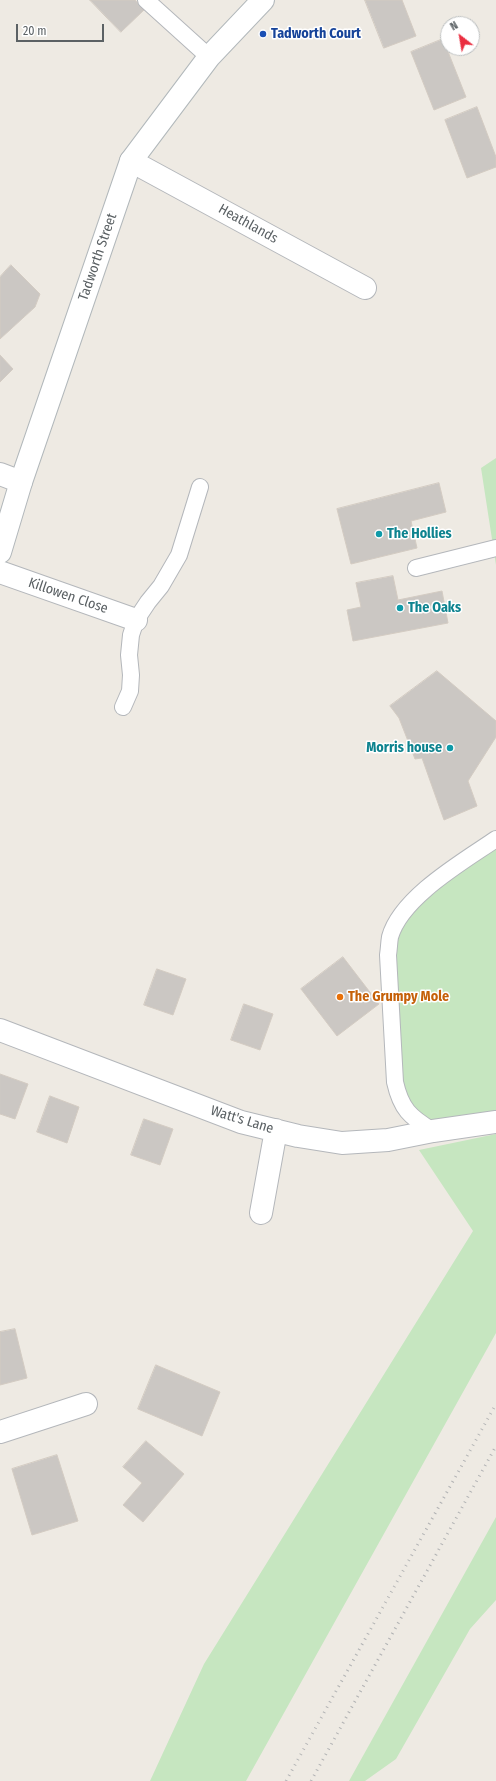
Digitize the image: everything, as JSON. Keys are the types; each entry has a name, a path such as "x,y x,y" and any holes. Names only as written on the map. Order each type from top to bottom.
{"street":[{"name":"Tadworth Street","path":"0,552 21,482 130,161 209,57 263,0"},
{"name":"Heathlands","path":"130,161 365,288"},
{"path":"0,474 21,482"},
{"name":"Killowen Close","path":"0,572 136,620"},
{"name":"Watt's Lane","path":"0,1030 241,1122 342,1143 388,1140 433,1131 496,1122"},
{"path":"261,1213 276,1130"},
{"path":"0,1432 86,1404"}],"lane":[{"path":"146,0 209,57"},
{"path":"123,706 130,691 131,674 129,655 131,635 136,620 161,586 179,555 200,487"},
{"path":"416,568 496,548"},
{"path":"433,1131 407,1112 399,1098 395,1082 388,955 390,936 400,917 418,896 438,878 496,839"}],"green space":[{"path":"496,458 496,565 481,468"},
{"path":"496,839 496,1122 433,1131 399,1098 395,927 400,917"},
{"path":"496,1134 496,1333 246,1781 150,1781 204,1664 473,1231 419,1150"},
{"path":"496,1517 496,1600 470,1629 396,1759 365,1781 349,1781"}],"building":[{"path":"90,0 135,0 144,10 121,32"},
{"path":"365,0 402,0 416,36 384,48"},
{"path":"440,40 440,56 450,56 466,97 434,110 411,52"},
{"path":"477,107 496,157 496,167 467,178 445,120"},
{"path":"11,265 40,294 35,307 0,339 0,277"},
{"path":"0,355 13,369 0,382"},
{"name":"The Hollies","path":"439,483 446,512 411,521 417,548 351,564 337,509"},
{"name":"The Oaks","path":"393,576 398,600 442,591 448,623 353,641 347,610 361,607 356,583"},
{"name":"Morris house","path":"437,671 496,721 496,737 468,781 477,806 444,820 422,758 415,759 399,718 390,706"},
{"name":"The Grumpy Mole","path":"343,957 379,1004 337,1036 301,989"},
{"path":"157,969 186,979 173,1015 144,1005"},
{"path":"244,1004 273,1014 260,1050 231,1040"},
{"path":"0,1074 28,1084 15,1119 0,1114"},
{"path":"50,1096 79,1107 67,1143 37,1132"},
{"path":"144,1119 173,1129 160,1165 131,1155"},
{"path":"15,1329 27,1378 0,1385 0,1332"},
{"path":"156,1365 220,1392 202,1436 138,1409"},
{"path":"146,1441 184,1474 143,1522 123,1505 142,1483 123,1467"},
{"path":"57,1455 78,1521 32,1535 12,1469"}],"railway":[{"path":"286,1781 496,1404"},
{"path":"311,1781 496,1446"}],"place":[{"name":"Tadworth Court","path":"263,34"},
{"name":"The Hollies","path":"379,534"},
{"name":"The Oaks","path":"400,608"},
{"name":"Morris house","path":"450,748"},
{"name":"The Grumpy Mole","path":"340,997"}]}
